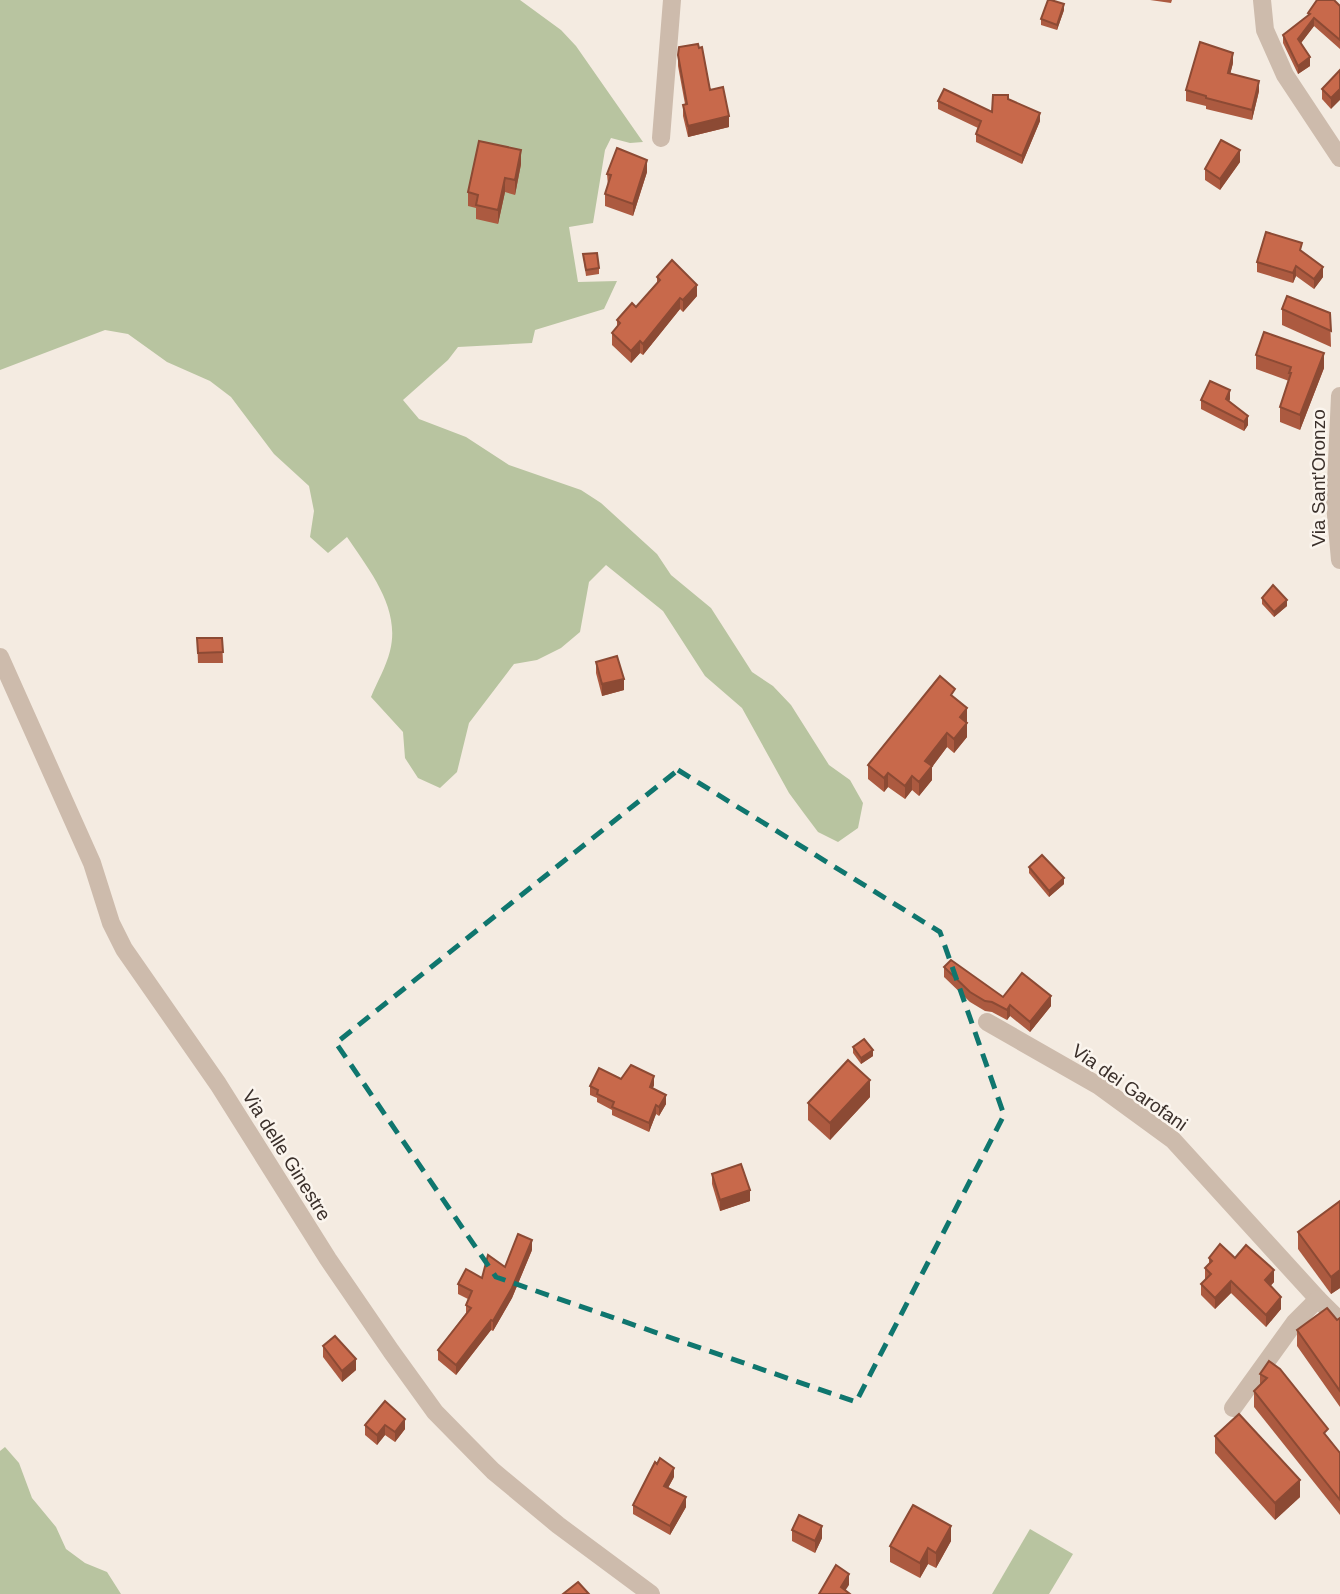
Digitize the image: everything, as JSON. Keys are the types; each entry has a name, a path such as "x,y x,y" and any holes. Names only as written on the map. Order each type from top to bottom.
{"street":[{"path":"661,138 672,0"},
{"path":"1262,0 1265,30 1285,75 1340,158"},
{"name":"Via Sant'Oronzo","path":"1340,396 1335,504 1340,560"},
{"name":"Via delle Ginestre","path":"0,657 92,863 111,923 124,949 218,1084 328,1259 391,1351 435,1412 493,1471 558,1525 651,1594"},
{"name":"Via dei Garofani","path":"987,1022 1099,1086 1172,1140 1340,1321"},
{"path":"1233,1408 1295,1322 1318,1299"}],"highlighted area":[{"path":"678,770 940,932 1004,1115 856,1402 496,1277 336,1043"}],"green space":[{"path":"0,0 520,0 561,30 576,46 643,142 630,143 611,138 605,150 593,223 569,227 578,282 617,281 604,309 535,330 532,343 458,347 448,360 403,400 419,419 466,437 509,465 581,490 601,503 657,554 671,575 711,608 752,672 773,686 791,705 829,765 850,780 863,803 858,828 838,842 818,832 789,793 742,708 705,676 663,611 606,565 589,582 580,632 561,648 537,660 514,664 469,723 457,772 440,788 418,778 405,758 403,732 371,697 388,657 392,635 391,620 381,590 347,537 328,553 310,537 314,511 309,486 274,454 231,397 210,381 167,362 128,334 105,330 0,370"},
{"path":"5,1447 19,1463 32,1498 56,1527 66,1549 85,1563 107,1572 121,1594 0,1594 0,1451"},
{"path":"1030,1529 1073,1554 1049,1594 992,1594"}],"building":[{"path":"1048,0 1064,4 1057,25 1041,19"},
{"path":"1317,0 1334,0 1340,6 1340,40 1314,18 1298,39 1310,57 1298,66 1283,35 1310,14 1308,13"},
{"path":"1200,42 1233,53 1228,73 1259,81 1252,110 1186,90"},
{"path":"698,44 699,48 702,47 710,90 723,87 729,116 688,126 678,55 679,47"},
{"path":"1340,70 1340,89 1331,98 1322,89"},
{"path":"944,89 992,112 993,95 1008,95 1008,99 1040,113 1022,156 976,134 981,121 938,101"},
{"path":"1221,140 1240,150 1220,179 1205,169"},
{"path":"479,141 521,150 515,180 505,178 498,210 476,205 478,195 468,192"},
{"path":"617,148 647,160 633,204 605,194 611,175 607,174"},
{"path":"1266,232 1302,243 1300,250 1323,267 1314,279 1296,266 1293,273 1257,262"},
{"path":"597,253 599,268 586,270 583,254"},
{"path":"672,260 697,285 683,300 680,298 643,344 640,341 631,351 612,333 620,323 617,320 632,303 636,307 660,280 657,277"},
{"path":"1287,296 1330,313 1331,331 1282,309"},
{"path":"1264,332 1324,353 1300,415 1280,407 1291,367 1256,355"},
{"path":"1210,381 1230,390 1226,399 1248,416 1244,422 1201,400"},
{"path":"1273,585 1287,600 1274,612 1262,598"},
{"path":"197,638 222,638 223,652 198,653"},
{"path":"617,656 624,679 602,684 596,662"},
{"path":"940,676 955,689 951,695 967,708 960,717 967,723 954,739 947,733 925,761 932,766 919,782 912,776 905,786 888,773 884,778 868,765"},
{"path":"1042,855 1064,878 1049,891 1029,867"},
{"path":"951,960 1003,997 1022,973 1051,996 1030,1022 1010,1005 1007,1010 970,992 944,967"},
{"path":"864,1039 873,1050 861,1058 853,1047"},
{"path":"848,1060 870,1080 830,1123 808,1103"},
{"path":"631,1065 654,1076 650,1087 666,1095 659,1107 656,1105 649,1123 612,1107 614,1102 597,1094 598,1090 590,1086 599,1068 621,1079"},
{"path":"741,1164 750,1190 720,1200 712,1174"},
{"path":"1340,1201 1340,1270 1331,1277 1298,1232"},
{"path":"518,1234 532,1240 512,1288 493,1321 491,1320 456,1365 438,1350 471,1308 466,1305 472,1291 458,1284 466,1269 482,1278 488,1255 505,1267"},
{"path":"1220,1244 1235,1258 1246,1245 1274,1270 1265,1280 1281,1297 1266,1315 1231,1281 1215,1298 1201,1284 1211,1274 1205,1268 1212,1261 1209,1258"},
{"path":"1327,1308 1337,1320 1340,1318 1340,1391 1297,1330"},
{"path":"335,1336 356,1359 342,1371 323,1346"},
{"path":"1269,1361 1280,1369 1328,1429 1324,1433 1340,1453 1340,1500 1254,1391 1267,1378 1260,1374"},
{"path":"385,1401 405,1419 395,1432 385,1425 377,1435 365,1425"},
{"path":"1239,1414 1300,1480 1275,1503 1215,1436"},
{"path":"660,1458 674,1468 664,1486 686,1497 670,1526 633,1505 655,1462 657,1464"},
{"path":"913,1505 951,1526 936,1553 928,1548 920,1563 890,1546"},
{"path":"799,1515 822,1526 815,1541 792,1530"},
{"path":"836,1565 849,1574 841,1587 850,1594 819,1594"},
{"path":"578,1582 589,1594 563,1594"}]}
